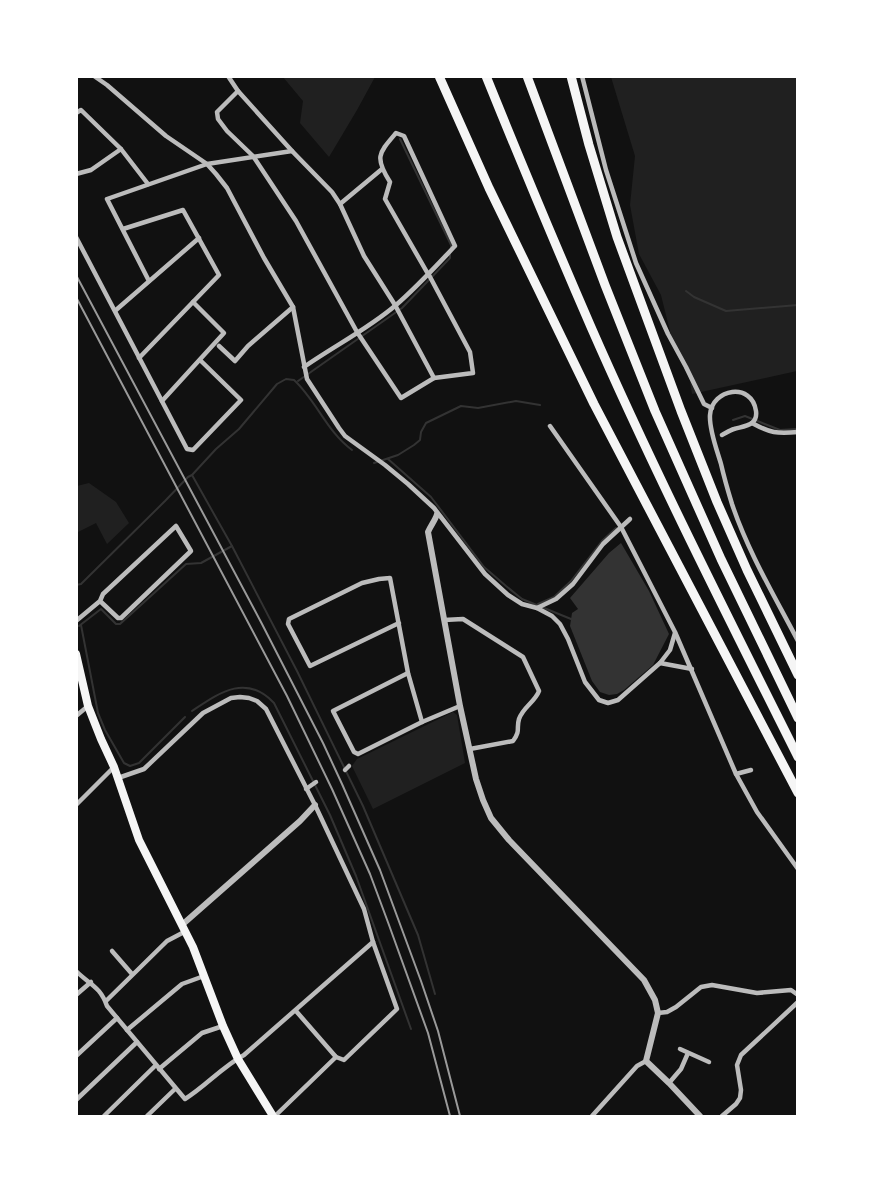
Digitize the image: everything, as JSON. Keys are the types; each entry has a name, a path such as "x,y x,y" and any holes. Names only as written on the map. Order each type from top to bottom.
{"highway":[{"path":"439,76 489,188 594,404 798,793"},
{"path":"486,76 592,329 692,542 798,757"},
{"path":"527,76 655,411 721,559 798,718"},
{"path":"571,76 617,237 696,451 742,560 798,675"}],"main road":[{"path":"76,654 88,706 114,767 139,840 184,927 238,1059 274,1116"}],"street":[{"path":"94,76 166,136 207,164 227,188 293,307 307,379 326,410 345,436 380,460 434,508 485,574 508,595 522,604 537,608 552,616 560,624 585,682 599,699 608,703 618,700 660,663 670,650 675,632"},
{"path":"228,76 238,91 332,192 364,256 396,306 434,378"},
{"path":"582,76 606,170 636,263 668,334 704,404 712,408"},
{"path":"238,91 217,112 218,118 227,131 253,156 296,221 358,333 362,340 401,398 434,378 473,373 470,352 432,281 428,275 385,199 390,182 382,169 381,150 396,133 404,136 455,246 428,275 396,306 358,333 305,369"},
{"path":"76,113 81,110 121,149 148,184"},
{"path":"76,174 91,170 121,149"},
{"path":"149,281 107,199 207,164 292,151"},
{"path":"339,204 382,169"},
{"path":"123,229 183,210 219,275 139,358"},
{"path":"76,237 187,449 193,450 241,400 200,360"},
{"path":"116,310 199,238"},
{"path":"162,401 224,333 193,302"},
{"path":"219,346 235,360 293,307"},
{"path":"722,435 736,428 747,427 754,421 756,411 753,402 738,391 726,393 718,398 712,408 710,418 714,440 732,505 749,547 798,641"},
{"path":"754,421 769,432 798,432"},
{"path":"550,426 618,522 675,632 736,774 757,812 798,869"},
{"path":"437,514 428,532 476,779 491,818 519,851 645,980 655,1000 658,1013 646,1061 637,1066 592,1116"},
{"path":"537,608 556,598 573,584 603,544 630,519"},
{"path":"76,621 100,601 103,594 176,526 191,551 122,618 118,618 100,601"},
{"path":"399,623 310,666 288,624 289,619 362,583 390,578 399,623 408,674 422,722"},
{"path":"444,621 463,619 523,657 539,691 536,699 522,712 518,721 519,734 513,741 470,748"},
{"path":"660,663 692,669"},
{"path":"408,674 333,711 354,752 358,754 460,706"},
{"path":"118,778 144,770 203,713 231,698 249,698 257,701 266,709 364,909 396,1009 344,1060 336,1057 296,1011"},
{"path":"76,716 88,706"},
{"path":"76,805 114,767"},
{"path":"736,774 750,770"},
{"path":"306,789 316,782"},
{"path":"105,1001 167,940 184,927 315,805"},
{"path":"76,971 103,994 107,1006 185,1100 231,1062 244,1055 373,942"},
{"path":"112,951 132,974"},
{"path":"127,1030 182,984 204,976"},
{"path":"76,995 91,982"},
{"path":"658,1013 667,1012 676,1007 701,987 712,985 757,993 791,990 798,995"},
{"path":"722,1116 741,1098 737,1065 741,1055 798,1002"},
{"path":"76,1056 117,1018"},
{"path":"104,1116 157,1067 202,1033 223,1026"},
{"path":"76,1100 137,1042"},
{"path":"680,1049 709,1062"},
{"path":"669,1083 681,1069 688,1053"},
{"path":"274,1116 336,1057"},
{"path":"646,1061 700,1116"},
{"path":"147,1116 175,1089"}],"shaded area":[{"path":"283,77 375,77 329,157 300,123 303,101"},
{"path":"611,77 797,77 797,371 692,394 684,365 674,347 661,295 639,254 630,205 635,156"},
{"path":"89,483 116,502 129,523 107,544 96,523 78,532 77,529 77,486"},
{"path":"621,543 649,591 669,634 653,665 624,690 609,695 600,692 592,681 570,626 572,613 578,609 570,598 609,553"},
{"path":"453,712 457,715 465,763 373,809 352,766 357,759"}],"waterway":[{"path":"76,78 80,76"},
{"path":"400,139 451,248"},
{"path":"298,381 402,308 450,258 450,253"},
{"path":"686,291 726,311 798,305"},
{"path":"76,585 81,584 216,449 239,429 277,384 286,379 294,380 302,388 335,434 352,450"},
{"path":"374,463 398,455 414,445 420,440 426,423 461,406 478,408 516,401 540,405"},
{"path":"733,420 745,416 780,430 798,429"},
{"path":"388,459 431,497 484,567 522,599 571,619"},
{"path":"192,475 297,671 363,806 418,935 435,994"},
{"path":"538,604 554,597 571,581 602,541 616,528"},
{"path":"79,626 101,609 116,624 120,624 186,564 201,563 232,546"},
{"path":"81,625 98,713 124,763 130,766 139,763 185,717"},
{"path":"192,711 222,693 243,688 264,694 274,703 330,815 356,876 411,1029"}],"railway":[{"path":"76,275 262,624 342,784 380,870 421,981 438,1031 460,1116"},
{"path":"76,297 287,696 332,789 370,874 428,1033 450,1116"}]}
